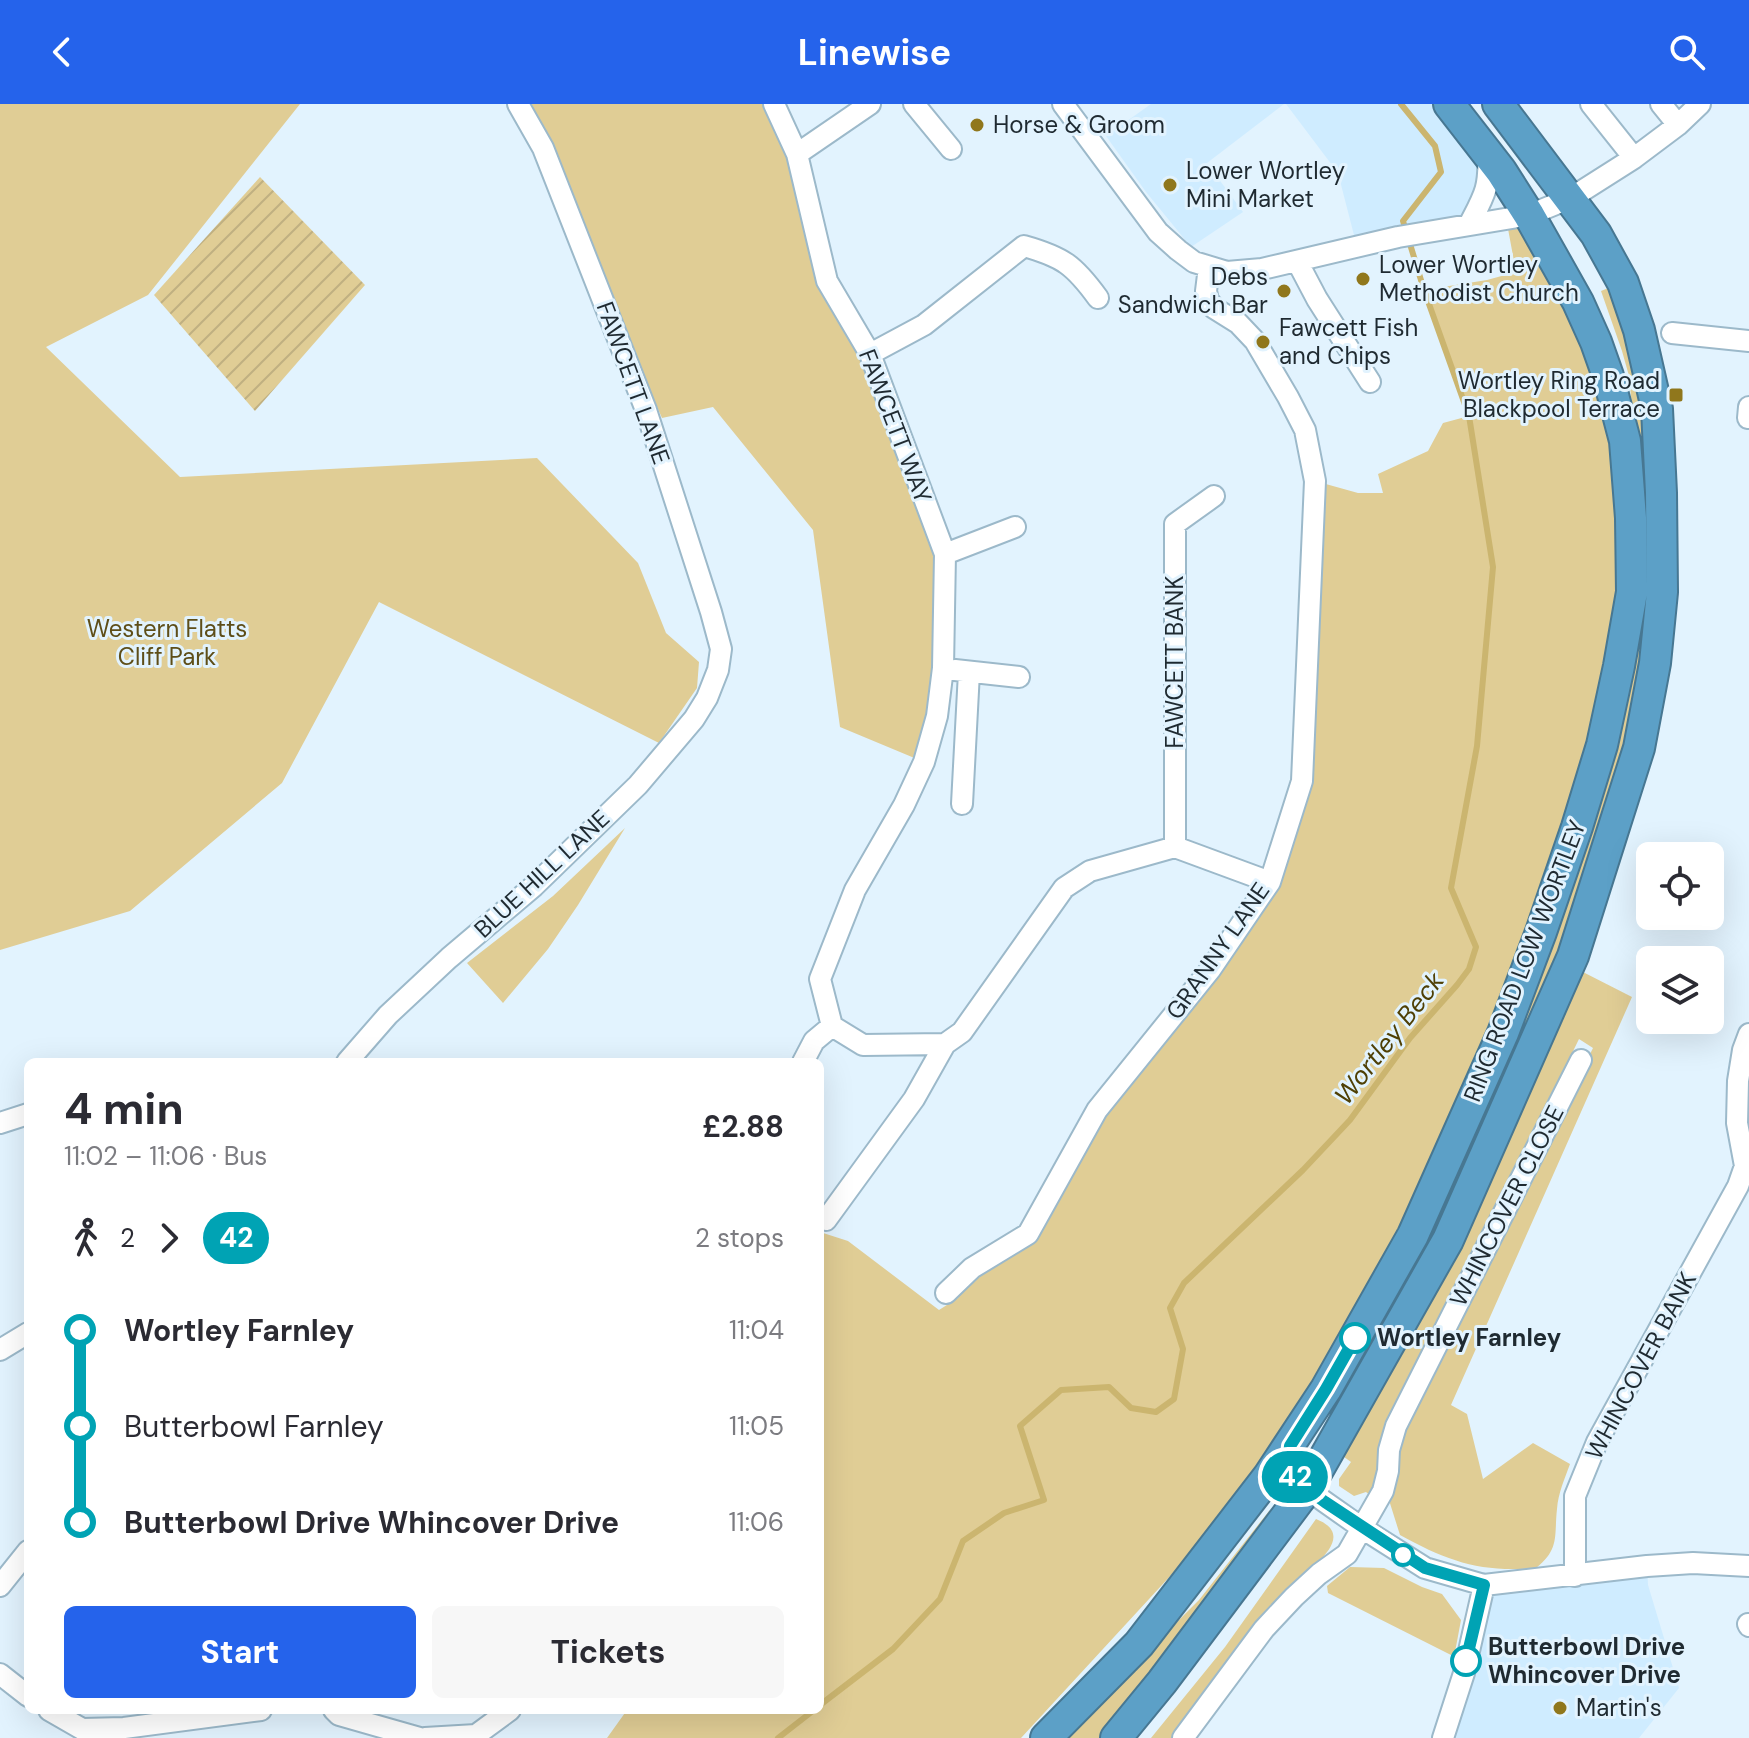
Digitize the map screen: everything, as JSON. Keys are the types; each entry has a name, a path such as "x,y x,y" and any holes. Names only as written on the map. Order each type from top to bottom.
{"highway":[{"name":"RING ROAD LOW WORTLEY","path":"1046,1738 1139,1644 1290,1446 1413,1235 1503,1033 1551,902 1602,745 1632,592 1631,518 1625,441 1600,353 1578,302 1501,171 1449,104"},
{"name":"RING ROAD LOW WORTLEY","path":"1116,1738 1162,1682 1307,1489 1448,1240 1573,956 1639,748 1655,663 1662,592 1657,409 1639,330 1623,283 1596,234 1571,198 1498,104"},
{"path":"1529,215 1536,198 1538,176 1533,148"},
{"path":"1571,198 1565,230 1578,302"},
{"path":"1245,1506 1284,1491 1307,1489"}],"street":[{"name":"FAWCETT LANE","path":"518,104 543,148 646,410 711,612 721,649 718,670"},
{"name":"FAWCETT WAY","path":"774,104 797,154 827,281 870,354 945,554 943,668 937,716 924,762 904,805 855,890 820,979 832,1026"},
{"path":"797,154 870,104"},
{"path":"914,104 951,149"},
{"path":"1063,104 1158,232 1194,262 1227,272 1243,272 1405,236 1529,215 1571,198 1634,158 1700,104"},
{"path":"1591,104 1634,158"},
{"path":"1661,104 1678,125"},
{"path":"1469,225 1490,176 1488,154"},
{"path":"870,354 924,325 1024,246 1053,254 1081,274 1098,298"},
{"path":"1297,261 1317,299 1370,382"},
{"name":"GRANNY LANE","path":"946,1293 972,1268 1028,1234 1097,1110 1210,970 1270,882 1302,781 1315,481 1305,430 1255,341 1208,300 1209,267"},
{"path":"1672,333 1749,341"},
{"name":"FAWCETT BANK","path":"1175,847 1175,524 1214,496"},
{"path":"945,554 1015,527"},
{"path":"943,668 1019,677"},
{"name":"BLUE HILL LANE","path":"350,1058 388,1015 534,886 638,785 694,719 707,698 718,670"},
{"path":"962,804 969,672"},
{"path":"826,1220 914,1099 945,1044 962,1032 1064,888 1090,871 1175,847 1270,882"},
{"path":"805,1058 814,1041 832,1026 863,1045 945,1044"},
{"path":"1747,1167 1737,1123 1738,1081 1749,1034"},
{"name":"WHINCOVER CLOSE","path":"1183,1738 1264,1629 1319,1574 1347,1554 1383,1491 1396,1426 1581,1060"},
{"path":"0,1123 24,1115"},
{"name":"WHINCOVER BANK","path":"1575,1576 1575,1496 1585,1470 1597,1442 1747,1167"},
{"path":"0,1350 24,1335"},
{"path":"1290,1446 1288,1463 1292,1474 1307,1489 1425,1568 1484,1585 1647,1566 1693,1563 1749,1566"},
{"path":"0,1586 24,1556"},
{"path":"1443,1738 1464,1673 1484,1585"},
{"path":"0,1674 24,1693"},
{"path":"56,1714 82,1729 198,1729 248,1714"},
{"path":"338,1714 422,1738 476,1735 505,1714"}],"shaded area":[{"path":"1151,104 1284,104 1207,163 1243,212 1191,247 1106,136"},
{"path":"1286,104 1439,104 1483,169 1465,219 1355,239 1338,173"},
{"path":"1647,1566 1648,1585 1679,1688 1639,1738 1443,1738 1484,1585"}],"green space":[{"name":"Western Flatts Cliff Park","path":"0,104 300,104 148,295 46,347 180,477 537,458 638,563 666,633 699,662 697,688 659,743 379,602 282,783 130,911 0,950"},
{"path":"518,104 774,104 827,281 870,354 945,554 924,762 840,727 813,530 713,407 662,418 543,148"},
{"path":"260,177 365,285 255,411 154,295"},
{"path":"1529,215 1578,302 1631,518 1632,592 1503,1033 1290,1446 1021,1738 607,1738 624,1714 824,1714 824,1233 848,1241 939,1310 958,1298 972,1268 1028,1234 1097,1110 1247,913 1302,781 1315,481 1358,493 1383,493 1378,474 1428,451 1443,423 1469,416 1424,290 1516,272 1506,218"},
{"path":"1611,287 1644,393 1651,587 1644,587 1629,376 1601,291"},
{"path":"1642,594 1650,595 1632,719 1597,844 1542,999 1425,1255 1338,1414 1326,1407 1416,1249"},
{"path":"625,828 548,949 503,1003 467,963 553,896"},
{"path":"1579,970 1632,997 1451,1405 1467,1414 1483,1479 1533,1443 1570,1464 1559,1497 1554,1542 1544,1561 1536,1568 1481,1567 1433,1552 1400,1535 1388,1497 1397,1445 1593,1048 1579,1039 1478,1245 1371,1496 1366,1492 1354,1496 1339,1486 1339,1479 1351,1462 1340,1454"},
{"path":"1279,1505 1104,1738 1061,1738 1199,1600 1269,1511"},
{"path":"1316,1519 1328,1526 1333,1534 1328,1551 1294,1583 1296,1587 1199,1702 1173,1738 1151,1738 1225,1647"},
{"path":"1350,1567 1384,1568 1442,1594 1461,1620 1455,1652 1451,1655 1328,1593 1327,1586"}],"waterway":[{"name":"Wortley Beck","path":"824,1702 893,1649 940,1599 963,1541 1004,1513 1044,1500 1020,1426 1061,1390 1109,1387 1131,1408 1156,1412 1174,1399 1183,1349 1170,1308 1184,1283 1303,1170 1350,1120 1410,1038 1469,969 1476,947 1451,888 1477,746 1493,567 1469,416 1403,221 1441,172 1435,146 1401,104"},
{"name":"Wortley Beck","path":"778,1738 809,1714"}],"bus line":[{"name":"42","path":"1355,1338 1290,1446 1288,1463 1292,1474 1307,1489 1425,1568 1484,1585 1466,1661"}],"place":[{"name":"Horse & Groom","path":"977,125"},
{"name":"Lower Wortley Mini Market","path":"1170,185"},
{"name":"Lower Wortley Methodist Church","path":"1363,279"},
{"name":"Debs Sandwich Bar","path":"1284,291"},
{"name":"Fawcett Fish and Chips","path":"1263,342"},
{"name":"Wortley Ring Road Blackpool Terrace","path":"1676,395"},
{"name":"Wortley Farnley","path":"1355,1338"},
{"name":"Butterbowl Drive Whincover Drive","path":"1466,1661"},
{"name":"Martin's","path":"1560,1708"}]}
